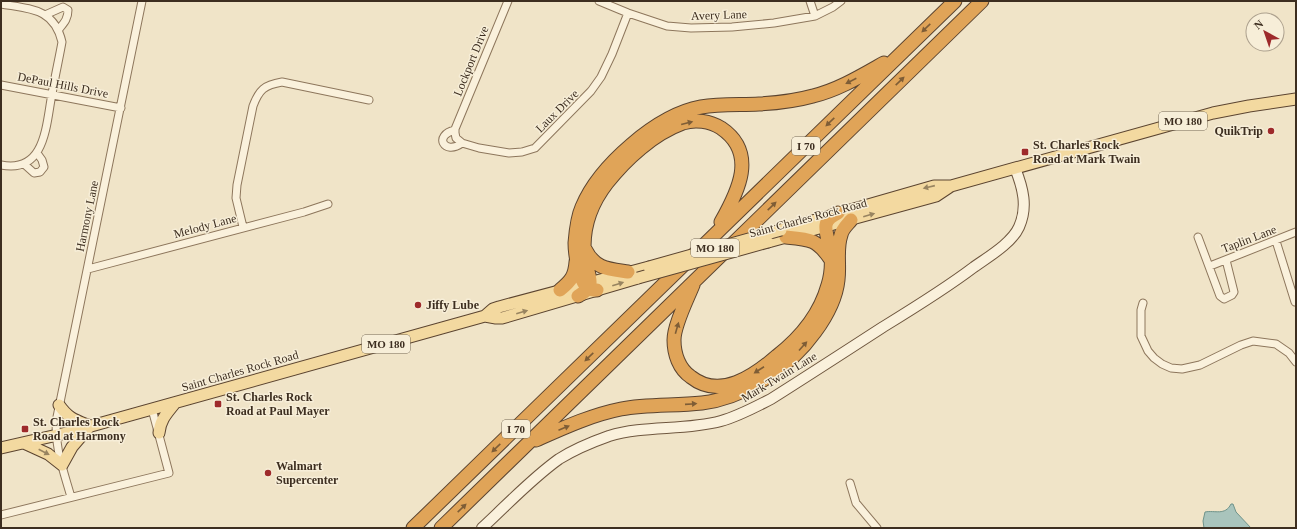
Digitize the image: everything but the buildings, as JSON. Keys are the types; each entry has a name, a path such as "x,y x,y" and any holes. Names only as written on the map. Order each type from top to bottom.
{"highway":[{"name":"I 70","path":"413,528 954,1"},
{"name":"I 70","path":"441,528 982,1"},
{"path":"588,288 577,260 575,247 578,220 582,207 600,177 622,153 655,127 686,112 701,107 716,105 778,103 815,96 831,91 848,83 898,56"},
{"path":"588,288 584,248 586,228 592,208 600,193 616,172 648,143 674,127 684,123 693,121 710,123 719,126 727,132 736,144 741,157 742,167 739,187 714,235"},
{"path":"694,282 676,327 674,338 675,350 679,363 687,374 697,382 709,387 730,385 746,378 762,368 788,347 815,315 824,297 830,278 831,260 826,222 830,217 838,212"},
{"path":"528,444 601,413 628,408 701,403 719,400 752,386 785,363 799,350 814,334 823,320 830,308 838,281 840,266 838,248 841,234 850,220"},
{"path":"826,222 838,248"},
{"path":"783,233 815,242 824,250 831,260"},
{"path":"584,248 589,257 598,265 611,270 633,275"},
{"path":"560,290 568,284 573,276 577,260"}],"main road":[{"name":"Saint Charles Rock Road","path":"838,212 934,186 951,186 1212,113 1296,98"},
{"name":"Saint Charles Rock Road","path":"633,275 649,266 826,222 850,220 936,196 951,186"},
{"name":"Saint Charles Rock Road","path":"485,316 502,318 588,288 633,275 768,242 783,233"},
{"name":"Saint Charles Rock Road","path":"1,448 56,436 485,316 493,309 560,290 588,288"},
{"path":"159,433 162,420 174,403"},
{"path":"24,443 48,454 62,465 72,447 90,426 69,417 59,405"}],"street":[{"name":"Harmony Lane","path":"71,497 56,436 56,420 142,1"},
{"name":"Lockport Drive","path":"455,130 446,133 442,137 446,146 450,148 456,147 459,140 455,130 508,1"},
{"name":"Avery Lane","path":"598,1 667,26 691,28 732,27 774,23 815,16 841,1"},
{"path":"810,1 815,16"},
{"path":"1,4 40,11 50,18 58,29 62,42 44,139 37,153 24,164 9,167 1,165"},
{"path":"45,15 63,7 68,10 66,22 58,29"},
{"name":"Laux Drive","path":"459,140 479,148 509,153 522,152 535,148 591,91 601,77 628,13"},
{"path":"243,227 236,198 237,185 253,106 257,95 270,84 282,82 370,100"},
{"name":"DePaul Hills Drive","path":"1,84 120,108"},
{"path":"24,164 34,173 40,172 44,168 42,160 37,153"},
{"name":"Mark Twain Lane","path":"482,528 547,469 560,459 584,445 610,436 633,431 697,425 721,421 742,414 771,399 949,285 1003,246 1019,228 1023,214 1024,196 1015,168"},
{"name":"Melody Lane","path":"88,269 304,212 328,204"},
{"name":"Taplin Lane","path":"1210,266 1296,232"},
{"path":"1198,237 1220,296 1224,299 1229,297 1234,292 1226,260"},
{"path":"1276,241 1295,302"},
{"path":"1144,303 1141,310 1142,336 1148,352 1162,364 1171,368 1182,369 1200,365 1241,345 1254,341 1276,344 1289,353 1296,362"},
{"path":"1,516 169,473 152,409"},
{"path":"850,483 856,503 877,528"}],"water":[{"path":"1231,504 1233,504 1236,512 1251,528 1204,528 1203,521 1205,512 1220,512 1229,508"}],"place":[{"name":"QuikTrip","path":"1271,131"},
{"name":"St. Charles Rock Road at Mark Twain","path":"1025,152"},
{"name":"Jiffy Lube","path":"418,305"},
{"name":"St. Charles Rock Road at Paul Mayer","path":"218,404"},
{"name":"St. Charles Rock Road at Harmony","path":"25,429"},
{"name":"Walmart Supercenter","path":"268,473"}]}
